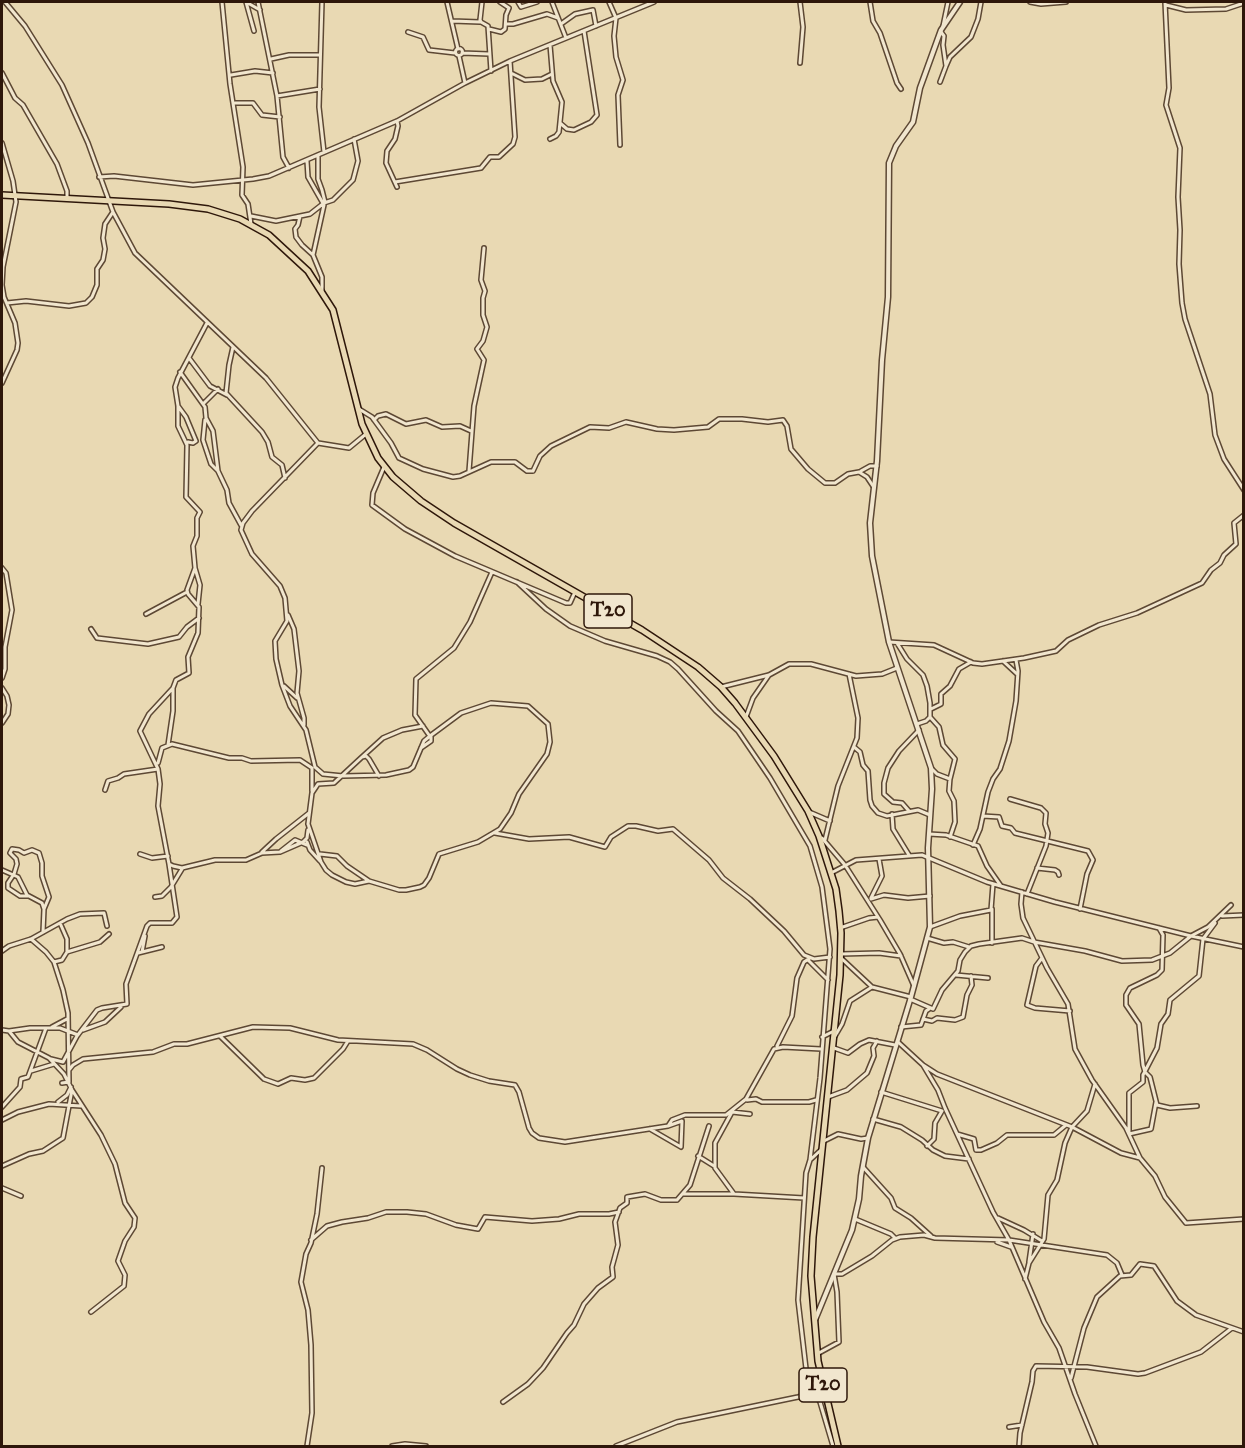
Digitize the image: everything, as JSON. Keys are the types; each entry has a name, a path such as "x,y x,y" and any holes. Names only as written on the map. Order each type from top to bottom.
{"main road":[{"name":"T20","path":"2,195 208,209 251,224 269,235 293,255 322,290 335,315 366,434 393,477 426,505 664,643 698,667 721,687 746,717 784,771 808,811 819,836 831,873 840,928 841,956 811,1276 817,1354 838,1446"}],"street":[{"path":"5,2 25,26 62,85 88,142 108,201 135,253 267,379 318,443 349,448 366,434"},
{"path":"222,2 243,167 242,195 249,204 251,224"},
{"path":"246,2 260,10"},
{"path":"246,2 254,31"},
{"path":"258,2 277,96 283,157 289,168"},
{"path":"322,2 320,89 324,153"},
{"path":"447,2 457,51"},
{"path":"481,22 482,2"},
{"path":"452,21 481,22 487,24 489,28 502,32 505,29 509,8 500,2"},
{"path":"518,2 520,7 537,2"},
{"path":"552,2 566,38"},
{"path":"609,2 616,18 615,50 617,66 623,80 618,94 620,145"},
{"path":"99,177 114,176 193,185 261,178 397,121 510,61 654,2"},
{"path":"800,2 803,27 800,63"},
{"path":"870,2 873,21 901,88"},
{"path":"814,1323 855,1219 868,1138 930,927 928,857 931,768 889,642 871,548 870,523 877,466 882,360 888,297 889,163 896,146 913,122 920,88 941,30 948,2"},
{"path":"941,30 960,2"},
{"path":"940,82 950,57 971,37 981,2"},
{"path":"1030,2 1066,2"},
{"path":"1244,3 1226,9 1186,10 1165,3 1168,88 1166,105 1180,148 1179,264 1184,312 1209,394 1215,435 1224,459 1244,490"},
{"path":"561,24 575,14 593,10 596,26"},
{"path":"506,24 547,14 558,18"},
{"path":"489,28 491,71"},
{"path":"941,30 944,36 945,66"},
{"path":"560,123 567,129 574,130 591,122 597,115 584,31"},
{"path":"408,32 423,38 429,50 461,50 465,83"},
{"path":"549,139 557,135 562,99 553,81 550,45"},
{"path":"461,54 489,54"},
{"path":"271,59 289,55 320,55"},
{"path":"395,182 481,168 490,157 499,157 504,154 514,141 510,61"},
{"path":"231,75 255,71 273,73"},
{"path":"2,73 15,98 23,105 57,164 67,191 66,199"},
{"path":"511,73 525,80 542,79 552,74"},
{"path":"277,96 320,89"},
{"path":"235,103 253,103 262,115 280,117"},
{"path":"397,121 398,126 393,143 387,151 386,158 387,168 397,187"},
{"path":"250,215 274,222 312,214 324,203 333,200 351,183 358,161 354,139"},
{"path":"2,143 16,195 16,209 2,276 3,291 15,323 18,343 2,383"},
{"path":"313,255 324,203 318,179 318,155"},
{"path":"306,161 308,177 324,203"},
{"path":"7,303 26,301 69,306 86,303 95,291 97,269 103,260 105,249 104,226 113,212"},
{"path":"300,216 295,229 296,237 313,255 322,278 322,290"},
{"path":"470,471 474,406 484,360 477,349 485,336 487,327 483,312 485,291 481,280 484,248"},
{"path":"168,745 173,711 173,688 176,680 189,671 188,657 198,633 200,585 195,568 193,546 197,536 197,518 200,512 186,496 187,442 178,426 175,387 180,372 207,323"},
{"path":"228,396 226,387 233,347"},
{"path":"189,358 210,386 228,396 266,437 272,457 282,465 285,478"},
{"path":"180,372 204,403 206,418 202,440 211,464 218,471"},
{"path":"204,403 218,390"},
{"path":"198,397 209,397"},
{"path":"178,406 186,417 196,441 187,442"},
{"path":"358,409 367,413 374,420 403,461 453,477 496,462 515,462 527,471 533,471 540,456 551,446 590,427 609,428 626,422 657,429 674,430 708,427 719,419 768,422 783,420 787,426 790,449 808,469 825,483 834,483 848,474 859,472 870,466 877,466"},
{"path":"374,420 386,414 406,424 426,420 442,427 460,426 471,431"},
{"path":"206,418 213,430 218,471 227,490 229,503 242,526 242,534 252,554 280,586 294,629 299,671 298,700 313,763 323,774"},
{"path":"242,526 252,511 318,443"},
{"path":"385,467 373,493 372,505 419,538 566,603 570,603 575,592"},
{"path":"859,472 867,477 875,488"},
{"path":"889,642 934,645 971,662 982,664 1056,651 1068,640 1099,625 1137,613 1202,583 1224,555 1236,544 1234,523 1244,515"},
{"path":"2,568 6,573 12,607 5,649 6,666 2,678"},
{"path":"146,614 187,592 195,568"},
{"path":"312,773 343,777 379,776 411,769 421,748 431,741 430,735 417,719 414,707 417,679 454,648 471,622 492,572"},
{"path":"517,582 546,609 581,632 646,652 670,662 738,731 770,778 810,846 822,887 830,957 818,1099 810,1160 806,1173 799,1263 798,1315 807,1377 816,1392 833,1446"},
{"path":"187,592 198,604"},
{"path":"288,613 285,626 276,639 275,647 282,686 290,706 304,726"},
{"path":"91,629 97,638 147,644 179,637 199,618"},
{"path":"897,643 907,659 925,679 931,709 930,717 917,724"},
{"path":"972,845 980,829 988,792 1000,769 1009,741 1014,717 1016,659"},
{"path":"1003,661 1017,674"},
{"path":"931,709 941,704 941,694 950,686 960,669 971,662"},
{"path":"746,717 753,698 769,675 781,666 811,664 849,674 873,675 897,668"},
{"path":"2,668 6,666"},
{"path":"825,841 838,786 857,738 858,718 849,674"},
{"path":"721,687 769,675"},
{"path":"282,686 298,700"},
{"path":"2,688 9,705 8,714 2,723"},
{"path":"158,767 140,730 152,710 173,688"},
{"path":"320,854 337,856 344,864 369,881 399,890 420,887 429,878 439,854 468,846 495,833 506,822 519,794 547,754 549,732 546,721 528,706 491,703 461,713 430,735"},
{"path":"930,717 939,728 943,745 955,758 949,791 954,801 955,822 950,837"},
{"path":"312,793 318,784 334,783 343,777 382,738 402,730 423,726"},
{"path":"909,811 902,803 893,802 884,794 884,783 888,768 899,751 919,730"},
{"path":"83,1030 105,1022 127,1003 126,984 146,940 144,934 150,923 168,923 176,920 168,856 158,806 160,784 158,767 161,750 168,745 178,744 229,758 251,761 300,760 312,768"},
{"path":"854,747 860,752 863,765 868,771 872,806 880,814 922,811 930,815"},
{"path":"362,757 366,756 369,759 379,776"},
{"path":"305,843 312,793 313,763"},
{"path":"105,790 108,781 124,774 158,767"},
{"path":"931,768 937,774 950,778"},
{"path":"1010,799 1044,809 1046,813 1047,840 1027,894"},
{"path":"808,811 830,821"},
{"path":"262,853 309,813"},
{"path":"892,814 893,829 909,855"},
{"path":"983,816 999,817 1002,826 1011,828 1013,833 1086,850 1093,858 1087,874 1080,909"},
{"path":"308,824 321,862"},
{"path":"495,833 525,839 569,837 605,847 611,837 628,826 658,831 673,829 709,860 723,878 750,899 784,931 800,952 828,980"},
{"path":"929,834 938,833 979,847 987,866 1002,887"},
{"path":"819,836 845,865 869,899 901,956 914,986"},
{"path":"305,843 332,875 355,884 369,881"},
{"path":"169,864 182,868 215,861 246,860 262,853 280,852 305,843"},
{"path":"43,932 44,909 49,897 42,876 42,862 39,853 32,850 24,853 19,849 11,850 10,853 17,861 8,888 20,896 29,896 40,901 44,909"},
{"path":"140,854 152,858 168,856"},
{"path":"831,873 856,860 922,855 1002,887 1080,909 1244,947"},
{"path":"869,899 882,876 879,858"},
{"path":"156,897 162,896 172,885 182,868"},
{"path":"1037,868 1055,870 1059,875"},
{"path":"2,870 21,879 29,896"},
{"path":"992,943 993,884"},
{"path":"1022,892 1022,914 1042,958 1068,1004 1075,1049 1095,1084 1129,1134 1140,1158 1155,1176 1165,1197 1184,1222 1244,1219"},
{"path":"869,899 884,895 908,898 930,896"},
{"path":"901,1027 921,1025 926,1011 934,1008 942,990 958,971 961,957 969,948 979,944 1026,938 1034,942 1077,949 1129,962 1152,960 1163,957 1191,936 1208,927 1231,905"},
{"path":"930,927 960,916 982,913 991,910 992,907"},
{"path":"2,951 80,914 101,913 105,915 107,926"},
{"path":"1129,1134 1129,1093 1143,1082 1145,1072 1157,1048 1161,1024 1168,1014 1170,1000 1199,976 1203,939 1219,917 1230,914 1244,915"},
{"path":"840,928 878,917"},
{"path":"54,962 66,957 67,952 67,939 60,923"},
{"path":"1159,928 1163,935 1164,961 1160,973 1128,990 1126,1005 1139,1024 1145,1072 1150,1077 1159,1107 1197,1106"},
{"path":"67,952 102,941 109,934"},
{"path":"927,938 944,943 953,942 969,948"},
{"path":"2,1166 29,1154 43,1151 63,1138 68,1104 71,1065 68,1019 63,990 54,962 31,939"},
{"path":"140,953 162,947"},
{"path":"841,956 876,953 901,956"},
{"path":"841,956 872,987 910,998 929,1009"},
{"path":"668,1126 672,1120 685,1115 718,1117 732,1112 745,1101 770,1055 777,1047 792,1016 797,978 804,962 809,959 830,957"},
{"path":"1042,958 1037,963 1027,1005 1035,1008 1070,1011"},
{"path":"954,975 988,978"},
{"path":"923,1019 955,1020 963,1017 967,995 972,985 971,976"},
{"path":"822,1037 834,1034 842,1024 850,1001 872,987"},
{"path":"61,1063 96,1010 107,1006 122,1006"},
{"path":"2,1107 20,1087 21,1079 28,1078 47,1029 68,1019"},
{"path":"30,1071 55,1063 71,1065 82,1059 153,1052 174,1044 187,1044 253,1027 280,1027 348,1041 413,1044 470,1075 489,1081 512,1083 519,1092 530,1130 540,1138 565,1142 668,1126 682,1121 681,1147 650,1129"},
{"path":"2,1030 28,1028 67,1030 78,1035"},
{"path":"9,1031 18,1042 61,1063"},
{"path":"220,1036 264,1079 277,1084 290,1078 305,1080 317,1077 348,1041"},
{"path":"833,1048 846,1053 866,1041 896,1043 924,1065 949,1079 1072,1127 1121,1153 1140,1158"},
{"path":"828,1097 847,1090 867,1073 874,1058 873,1049 877,1041"},
{"path":"777,1047 821,1049"},
{"path":"49,1058 55,1063 98,1130 115,1164 125,1203 135,1218 134,1227 125,1241 118,1261 125,1275 124,1286 91,1312"},
{"path":"924,1065 938,1090 943,1109 1009,1240 1044,1322 1055,1339 1096,1446"},
{"path":"62,1083 70,1086"},
{"path":"1029,1263 1042,1243 1048,1195 1057,1180 1062,1152 1072,1127 1087,1110 1095,1084"},
{"path":"57,1103 66,1095 70,1086"},
{"path":"881,1092 943,1109"},
{"path":"745,1101 756,1099 762,1102 809,1102 818,1099"},
{"path":"1129,1134 1151,1129 1156,1102"},
{"path":"2,1120 22,1111 57,1103 82,1106"},
{"path":"927,1146 934,1139 934,1123 943,1109"},
{"path":"732,1112 750,1114"},
{"path":"715,1168 715,1143 732,1112"},
{"path":"873,1119 901,1127 945,1156 969,1159"},
{"path":"956,1133 967,1138 974,1138 976,1150 981,1150 997,1143 1006,1135 1054,1135 1066,1125"},
{"path":"503,1402 528,1384 543,1368 574,1325 584,1304 613,1277 612,1269 618,1246 615,1223 620,1208 627,1203 627,1197 645,1194 660,1199 677,1200 690,1185 709,1126"},
{"path":"823,1141 838,1134 861,1139 868,1138"},
{"path":"810,1160 822,1149"},
{"path":"698,1156 715,1168 734,1194"},
{"path":"862,1167 891,1198 896,1208 935,1238"},
{"path":"307,1446 312,1413 311,1345 308,1310 301,1282 318,1202 322,1168"},
{"path":"2,1188 21,1196"},
{"path":"683,1194 804,1198"},
{"path":"311,1240 326,1227 386,1212 426,1214 454,1224 479,1229 486,1217 530,1221 559,1219 579,1214 619,1212"},
{"path":"996,1218 1033,1234 1042,1243"},
{"path":"855,1219 891,1234 895,1238"},
{"path":"1025,1279 1033,1234"},
{"path":"834,1274 842,1274 871,1257 895,1238 907,1235 1042,1243 1109,1256 1117,1263 1122,1275"},
{"path":"993,1240 1012,1248"},
{"path":"1071,1380 1084,1328 1098,1295 1122,1275 1131,1276 1140,1264 1153,1266 1182,1306 1196,1315 1244,1332"},
{"path":"817,1354 839,1342 834,1274"},
{"path":"1019,1446 1035,1366 1075,1366 1145,1373 1200,1353 1232,1328"},
{"path":"616,1446 677,1422 824,1390"},
{"path":"1009,1427 1022,1425"},
{"path":"392,1446 407,1444 426,1446"}]}
